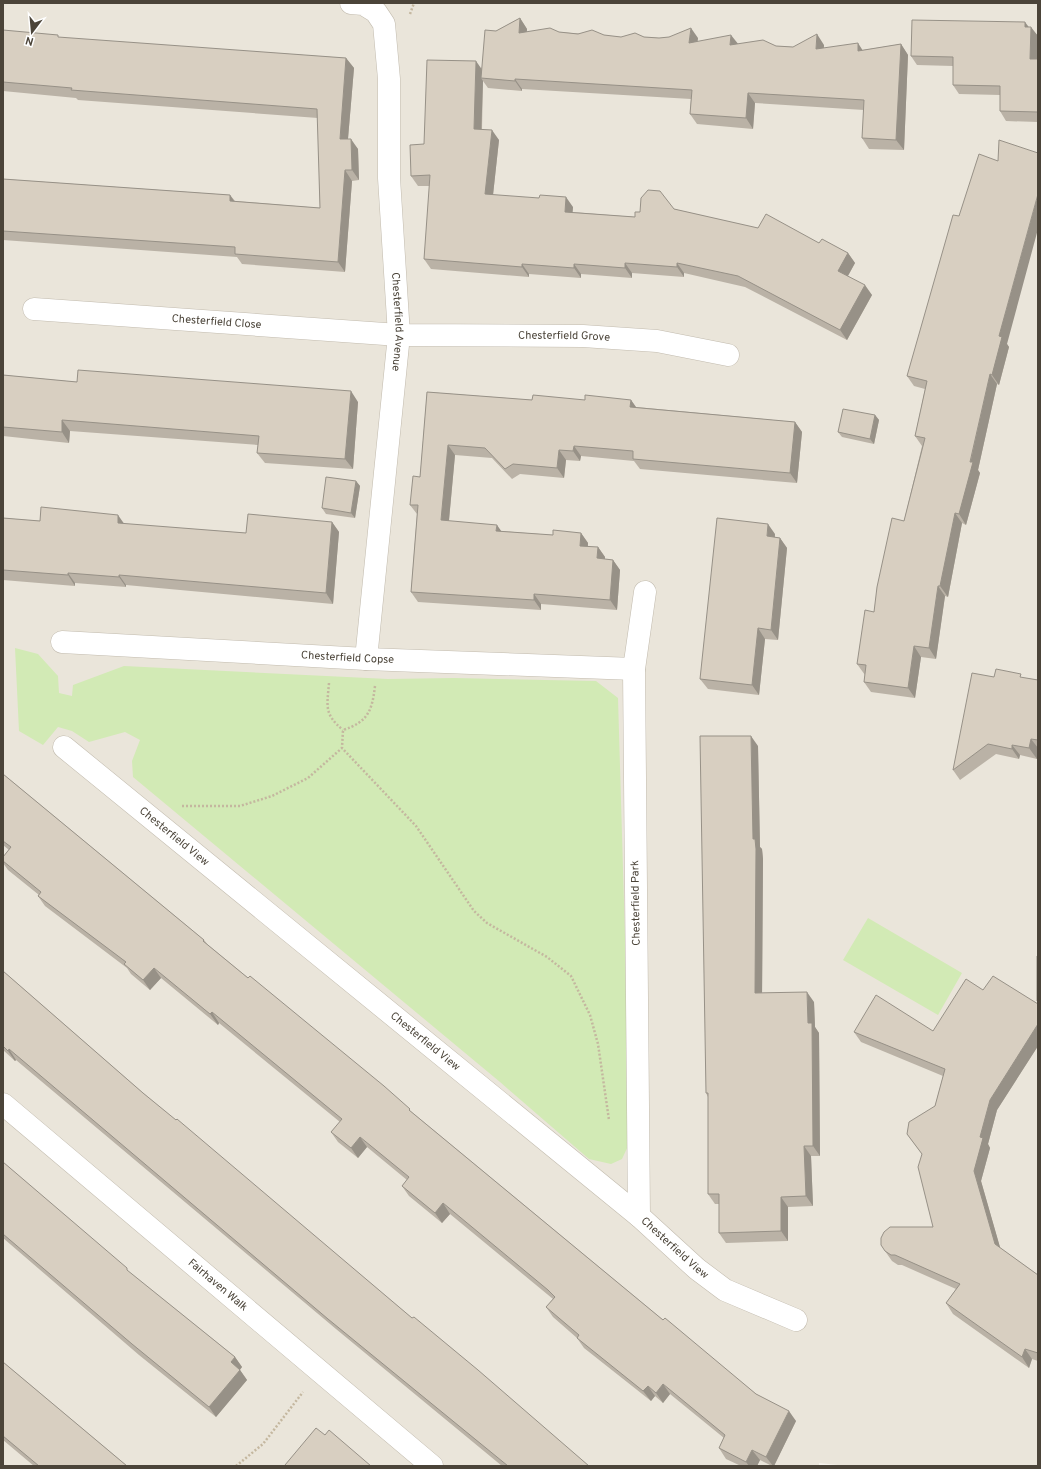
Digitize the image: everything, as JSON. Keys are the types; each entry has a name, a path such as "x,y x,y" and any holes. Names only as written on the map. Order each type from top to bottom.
{"street":[{"name":"Chesterfield Avenue","path":"351,3 362,4 376,12 384,24 389,79 389,178 399,335 372,659"},
{"name":"Chesterfield Close","path":"34,309 399,335"},
{"name":"Chesterfield Grove","path":"399,335 582,336 657,341 728,355"},
{"name":"Chesterfield Park","path":"639,1216 634,669 645,592"},
{"name":"Chesterfield Copse","path":"62,642 372,659 634,669"},
{"name":"Chesterfield View","path":"64,747 639,1216 697,1269 725,1290 796,1320"},
{"name":"Fairhaven Walk","path":"3,1104 432,1466"}],"path":[{"path":"331,657 327,709 332,721 343,730"},
{"path":"343,730 357,726 368,715 373,703 372,659"},
{"path":"155,821 169,806 240,806 272,796 308,778 342,748 343,730"},
{"path":"342,748 416,826 474,911 487,923 547,957 571,976 590,1014 598,1044 610,1124"},
{"path":"236,1466 263,1444 319,1371"}],"shaded area":[{"path":"3,3 1038,3 1038,1466 847,1466 819,1463 819,1466 3,1466"}],"green space":[{"path":"15,648 38,654 58,676 59,693 72,696 73,685 124,666 388,679 454,678 596,681 618,698 629,1074 629,1144 622,1159 611,1164 589,1159 500,1082 133,777 132,761 140,740 125,732 89,742 72,731 58,727 43,745 19,731"},
{"path":"868,918 962,973 938,1015 843,960"}],"building":[{"path":"520,18 519,33 550,28 559,32 578,34 592,30 604,35 621,37 635,33 644,37 659,38 669,37 691,28 689,43 731,35 730,45 763,40 776,46 793,47 817,34 816,49 858,43 858,51 901,44 896,140 862,138 864,100 748,93 746,118 690,114 692,90 481,78 485,30 496,31"},
{"path":"912,20 1025,22 1025,27 1031,27 1030,59 1038,59 1038,112 1000,111 1000,86 953,85 953,57 911,56"},
{"path":"3,30 58,35 58,37 346,58 340,139 351,139 352,170 345,170 338,262 235,254 235,247 3,231 3,179 230,195 230,201 320,208 317,109 71,90 72,88 3,82"},
{"path":"427,60 476,61 474,129 492,130 485,194 539,198 540,195 566,197 565,212 635,217 635,212 640,212 641,198 648,190 660,191 674,209 758,228 766,214 819,243 822,239 848,253 838,271 865,285 840,330 738,276 677,263 677,267 625,263 625,268 574,264 574,268 522,264 522,267 424,259 430,175 411,176 410,145 424,144"},
{"path":"999,140 1038,153 1038,194 999,336 1002,337 992,375 990,374 970,462 973,462 959,514 955,513 940,586 938,586 929,648 914,646 908,688 864,682 866,665 857,664 865,610 874,612 877,587 892,518 904,521 925,438 915,436 927,381 907,376 953,215 959,216 979,154 998,161"},
{"path":"78,370 351,391 345,459 257,453 259,436 62,420 62,432 3,427 3,375 77,382"},
{"path":"427,392 532,400 533,395 585,400 585,395 631,400 630,407 795,422 790,473 633,459 633,451 574,446 573,451 559,450 557,468 513,464 505,469 485,448 448,445 441,520 497,525 496,531 553,535 553,530 581,533 580,546 598,547 597,558 613,560 610,600 534,594 534,600 411,592 418,505 410,505 413,476 420,477"},
{"path":"843,409 875,415 870,439 838,432"},
{"path":"326,477 356,481 351,513 322,508"},
{"path":"41,507 118,515 118,523 246,533 248,514 332,522 326,593 119,575 119,577 68,573 68,575 3,570 3,518 40,521"},
{"path":"717,518 768,524 767,536 780,538 771,630 758,628 752,685 700,679"},
{"path":"996,669 1021,674 1020,677 1038,680 1038,740 1031,739 1029,748 1012,745 1012,749 988,744 953,770 972,673 994,677"},
{"path":"700,736 751,736 753,839 755,839 756,849 755,993 807,992 808,1023 812,1023 813,1146 804,1146 806,1196 781,1197 781,1231 719,1233 719,1194 708,1194 708,1093 706,1093"},
{"path":"3,774 248,978 250,976 384,1086 410,1109 409,1110 663,1320 665,1318 756,1394 789,1411 766,1457 752,1450 746,1462 719,1448 725,1435 663,1384 656,1393 648,1386 643,1391 577,1338 579,1335 546,1307 555,1297 548,1290 443,1203 435,1213 402,1186 409,1177 360,1137 351,1148 331,1132 342,1119 212,1012 210,1014 154,968 143,980 124,964 126,962 38,896 41,892 3,861 3,857 11,847 3,841"},
{"path":"1038,956 1038,1001 1037,1001"},
{"path":"3,971 143,1093 176,1120 177,1119 412,1318 414,1317 478,1370 589,1466 508,1466 328,1319 9,1049 8,1051 3,1046"},
{"path":"993,976 1038,1004 1038,1024 990,1100 980,1137 983,1138 974,1171 995,1244 1038,1275 1038,1353 1025,1349 1022,1357 946,1303 960,1284 895,1255 891,1255 885,1251 881,1245 881,1238 884,1232 890,1227 933,1227 918,1167 922,1154 907,1134 909,1122 935,1106 945,1069 854,1032 876,995 933,1031 966,979 983,990"},
{"path":"3,1162 127,1268 127,1270 235,1357 231,1362 240,1370 209,1407 132,1344 3,1234"},
{"path":"3,1362 127,1466 39,1466 3,1436"},
{"path":"316,1428 325,1435 329,1430 371,1466 286,1466 285,1465"}]}
